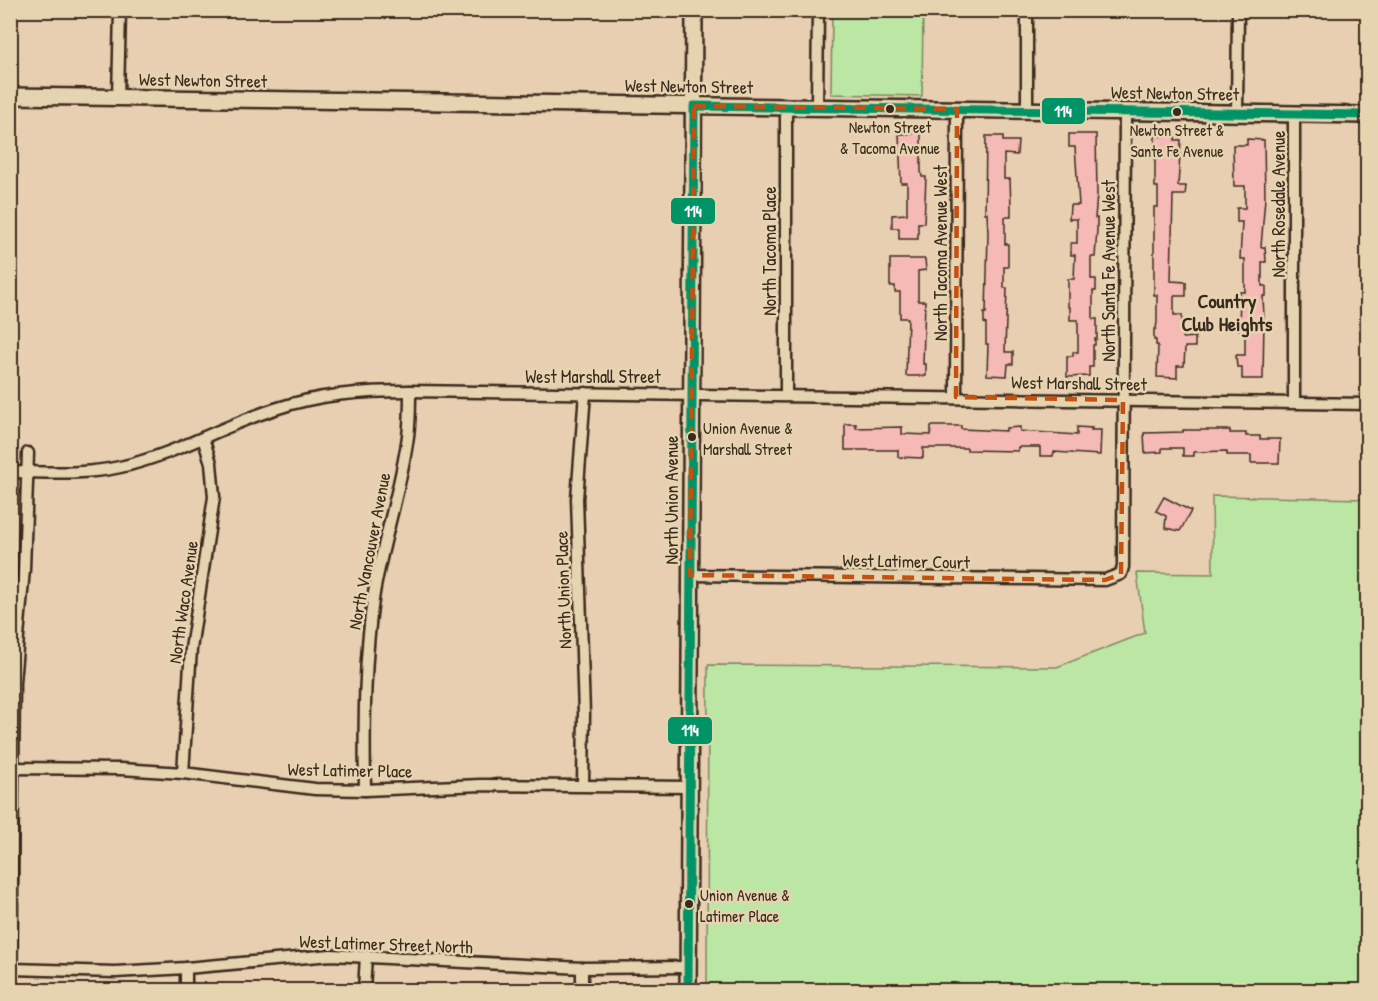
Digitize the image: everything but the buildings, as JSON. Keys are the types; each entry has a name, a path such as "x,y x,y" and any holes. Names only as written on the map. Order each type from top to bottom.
{"street":[{"path":"118,98 120,10"},
{"name":"North Union Avenue","path":"688,990 694,10"},
{"path":"817,107 818,10"},
{"path":"1027,10 1027,110"},
{"path":"1237,113 1238,10"},
{"name":"West Newton Street","path":"10,96 1368,115"},
{"name":"North Tacoma Place","path":"786,107 786,395"},
{"name":"North Tacoma Avenue West","path":"956,397 957,109"},
{"name":"North Santa Fe Avenue West","path":"1121,574 1123,567 1125,112"},
{"name":"North Rosedale Avenue","path":"1294,114 1294,402"},
{"name":"West Marshall Street","path":"10,472 90,472 119,468 168,452 264,412 294,403 344,393 410,390 1368,404"},
{"name":"North Vancouver Avenue","path":"365,790 364,711 370,626 382,552 406,446 410,390"},
{"name":"North Union Place","path":"583,785 584,714 577,499 585,393"},
{"name":"North Waco Avenue","path":"183,773 191,649 214,496 211,463 203,438"},
{"path":"11,990 14,682 24,569 28,453"},
{"name":"West Latimer Court","path":"690,575 1106,580 1121,574"},
{"name":"West Latimer Place","path":"12,767 121,769 183,773 315,789 365,790 481,785 690,787"},
{"path":"364,990 366,956"},
{"name":"West Latimer Street North","path":"12,969 115,972 186,968 296,957 366,956 582,968 688,967"},
{"path":"186,968 186,990"},
{"path":"582,968 582,990"}],"highlighted area":[{"path":"694,106 957,109 956,397 1123,400 1121,574 1105,580 690,575"}],"green space":[{"path":"832,11 923,11 922,96 831,94"},
{"path":"1212,496 1367,499 1367,990 707,990 708,665 1057,667 1145,633 1137,573 1213,574"}],"transit line":[{"name":"114","path":"688,990 694,106 1368,115"}],"place":[{"name":"Newton Street & Tacoma Avenue","path":"890,109"},
{"name":"Newton Street & Sante Fe Avenue","path":"1177,112"},
{"name":"Union Avenue & Marshall Street","path":"692,437"},
{"name":"Union Avenue & Latimer Place","path":"689,904"}],"district":[{"name":"Country Club Heights","path":"1227,312"}]}
